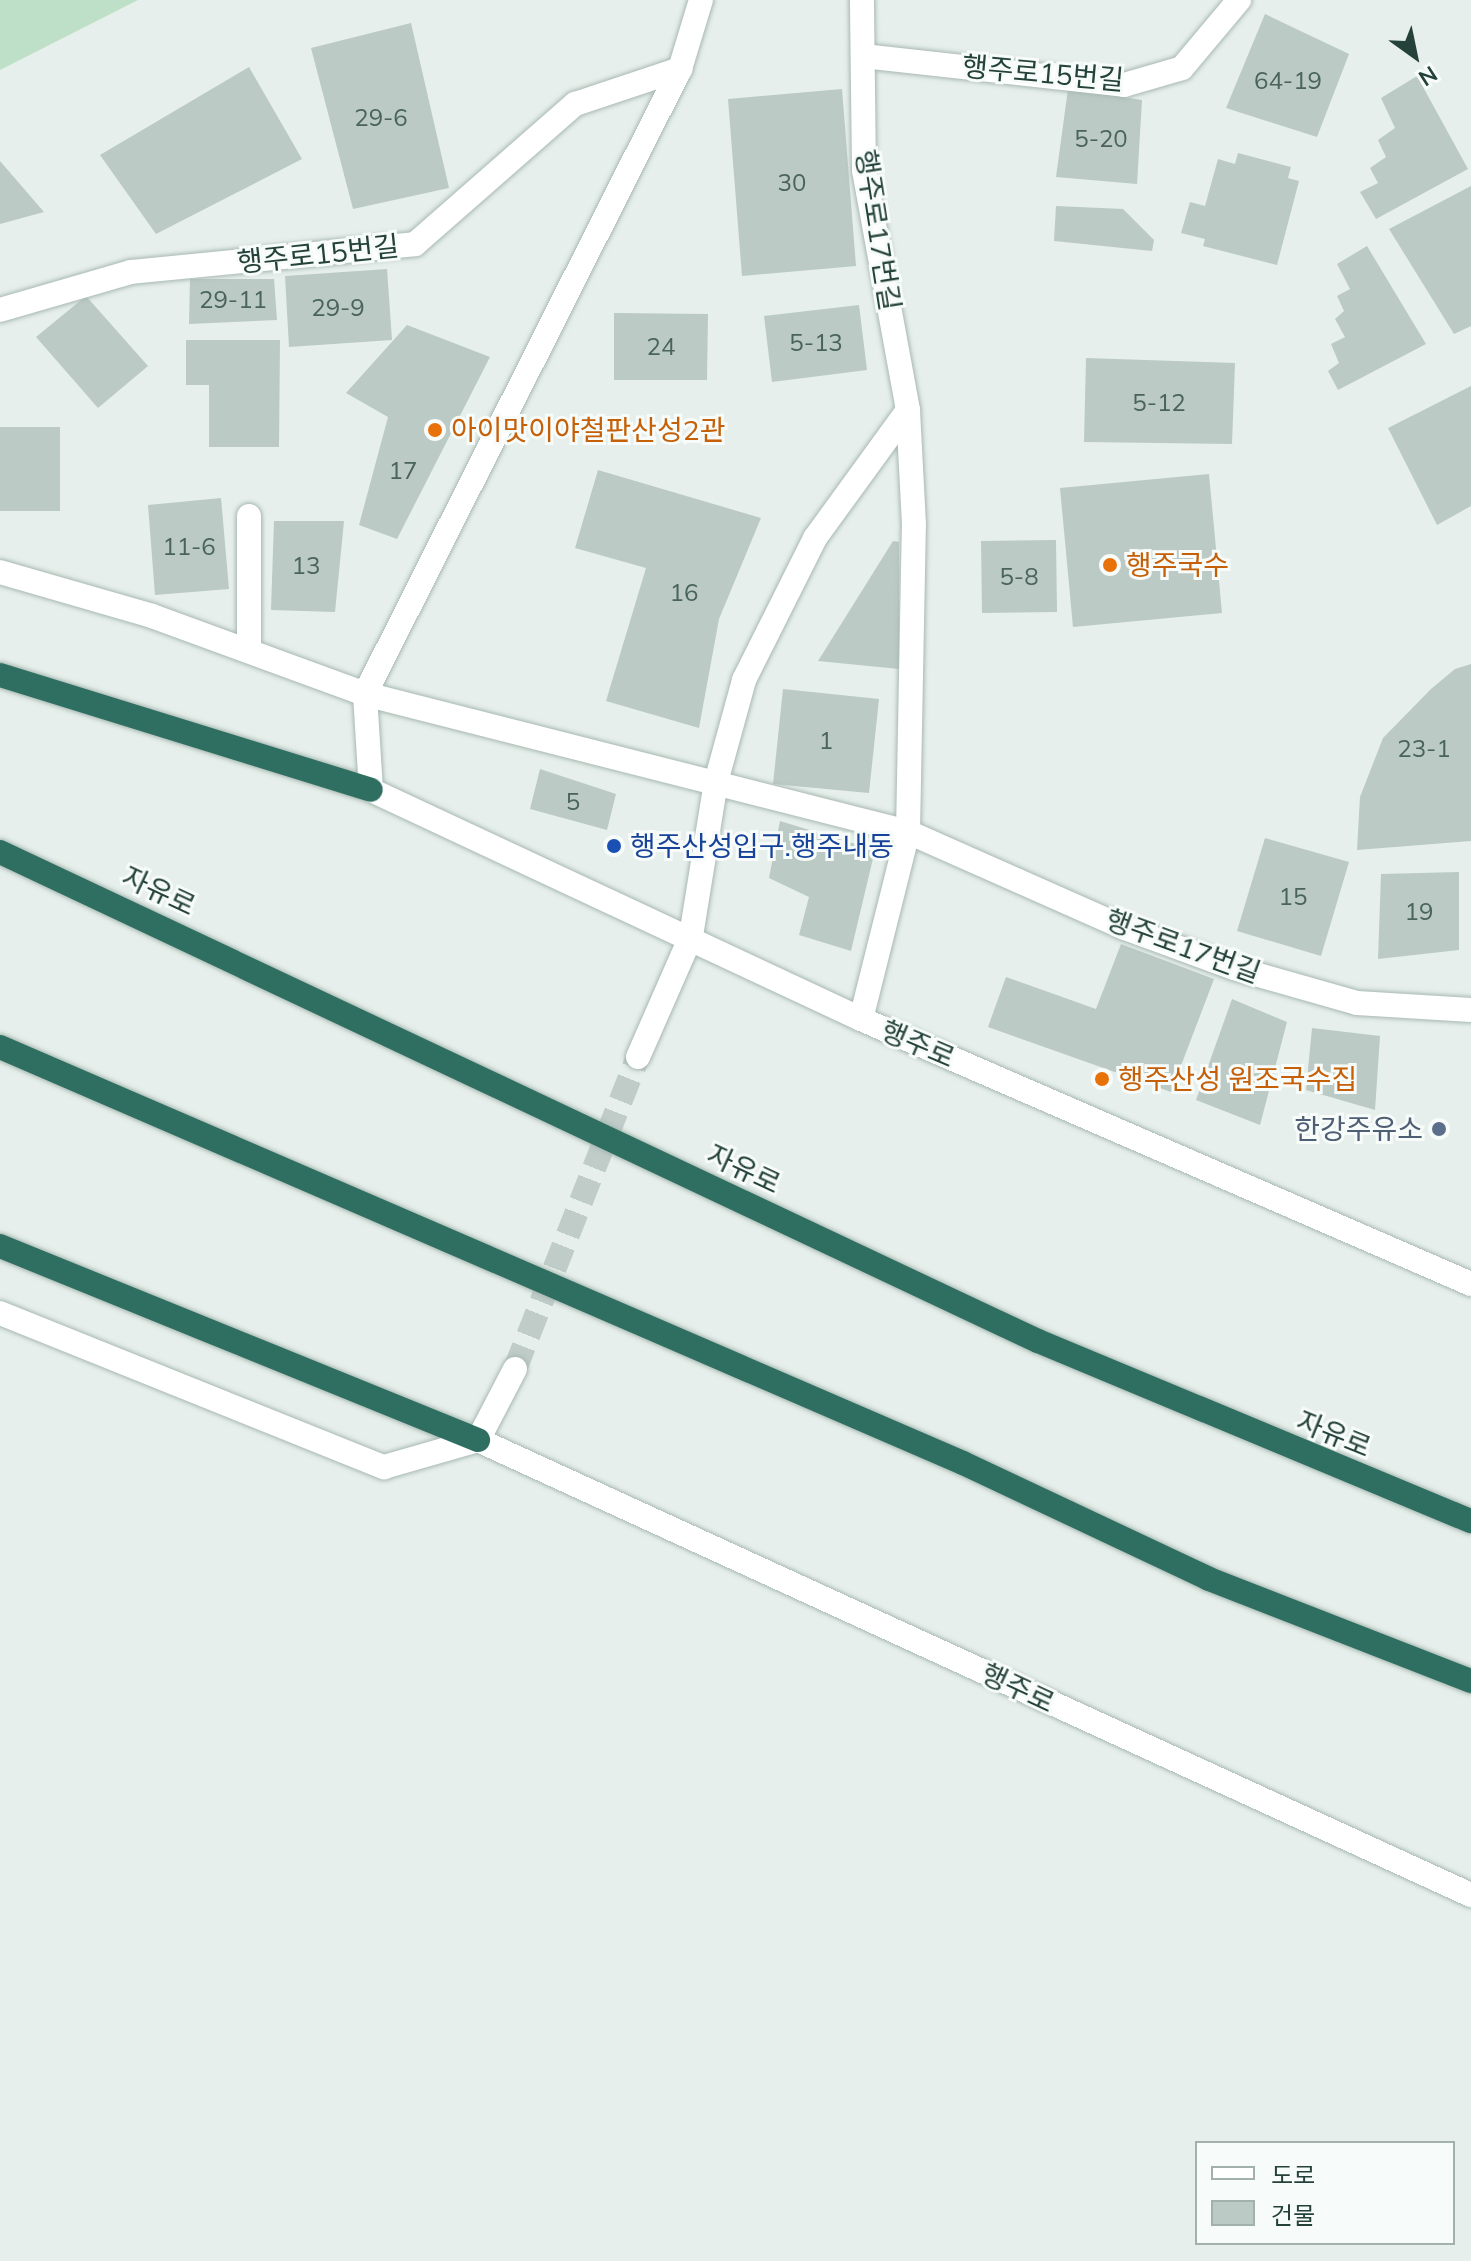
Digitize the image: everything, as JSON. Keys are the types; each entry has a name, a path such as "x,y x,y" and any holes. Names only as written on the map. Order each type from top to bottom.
{"highway":[{"path":"0,675 371,790"},
{"name":"자유로","path":"0,852 1038,1341 1471,1521"},
{"path":"0,1047 963,1463 1209,1579 1471,1681"},
{"path":"0,1246 478,1440"}],"street":[{"path":"371,790 365,694 680,69 701,0"},
{"name":"행주로17번길","path":"862,0 864,170 908,410 914,525 908,832"},
{"name":"행주로15번길","path":"863,56 1124,85 1182,68 1239,0"},
{"name":"행주로15번길","path":"0,310 131,272 415,244 575,104 680,69"},
{"path":"638,1057 691,936 716,782 744,680 815,538 908,410"},
{"path":"249,516 249,651"},
{"path":"0,572 152,616 365,694 716,782"},
{"name":"행주로17번길","path":"716,782 908,832 1125,928 1234,968 1357,1003 1471,1010"},
{"name":"행주로","path":"371,790 691,936 861,1019 1471,1284"},
{"path":"861,1019 908,832"},
{"path":"0,1313 384,1467 478,1440 515,1369"},
{"name":"행주로","path":"478,1440 1471,1895"}],"green space":[{"path":"0,0 138,0 0,70"}],"building":[{"path":"1265,14 1349,54 1317,137 1226,108"},
{"path":"411,23 449,188 353,209 311,48"},
{"path":"249,67 302,159 156,234 100,155"},
{"path":"1417,76 1468,169 1376,219 1360,192 1378,183 1370,168 1386,157 1378,140 1395,128 1381,98"},
{"path":"842,89 856,266 742,276 728,99"},
{"path":"1068,89 1142,100 1137,184 1056,177"},
{"path":"1238,153 1291,167 1288,178 1299,181 1277,265 1203,246 1205,239 1181,233 1190,202 1205,206 1218,159 1235,164"},
{"path":"0,161 44,212 0,224"},
{"path":"1471,186 1471,326 1454,334 1389,229"},
{"path":"1056,206 1123,209 1154,240 1152,251 1054,241"},
{"path":"1367,246 1426,344 1338,390 1328,371 1339,363 1331,344 1345,337 1335,319 1344,311 1337,296 1350,289 1337,264"},
{"path":"387,269 392,340 289,347 285,276"},
{"path":"190,279 274,279 277,320 189,324"},
{"path":"86,296 148,366 98,408 36,337"},
{"path":"859,305 867,370 772,382 764,316"},
{"path":"614,313 708,314 707,380 614,380"},
{"path":"407,325 490,357 397,539 359,525 388,417 346,393"},
{"path":"186,340 280,340 279,447 209,447 209,385 186,385"},
{"path":"1086,358 1235,363 1232,444 1084,442"},
{"path":"1471,386 1471,506 1437,525 1388,428"},
{"path":"0,427 60,427 60,511 0,511"},
{"path":"598,470 761,518 719,619 699,728 606,701 646,568 575,548"},
{"path":"1209,474 1222,613 1073,627 1060,488"},
{"path":"221,498 229,589 155,595 148,505"},
{"path":"274,521 344,521 335,612 271,610"},
{"path":"1056,540 1057,612 982,613 981,541"},
{"path":"893,541 899,542 899,669 818,661"},
{"path":"1471,664 1471,841 1357,850 1360,797 1383,738 1431,689 1455,669"},
{"path":"783,689 879,699 869,793 773,784"},
{"path":"540,769 616,794 607,830 530,809"},
{"path":"780,821 875,850 851,951 799,935 809,897 769,878"},
{"path":"1265,838 1349,862 1321,956 1237,931"},
{"path":"1459,872 1459,950 1378,959 1381,874"},
{"path":"1121,944 1214,979 1171,1092 988,1027 1006,977 1096,1009"},
{"path":"1232,999 1287,1022 1260,1125 1196,1100"},
{"path":"1312,1028 1380,1036 1375,1110 1306,1090"}],"tunnel":[{"path":"515,1369 638,1057"}],"place":[{"name":"아이맛이야철판산성2관","path":"435,430"},
{"name":"행주국수","path":"1110,565"},
{"name":"행주산성입구.행주내동","path":"614,846"},
{"name":"행주산성 원조국수집","path":"1102,1079"},
{"name":"한강주유소","path":"1439,1129"}]}
